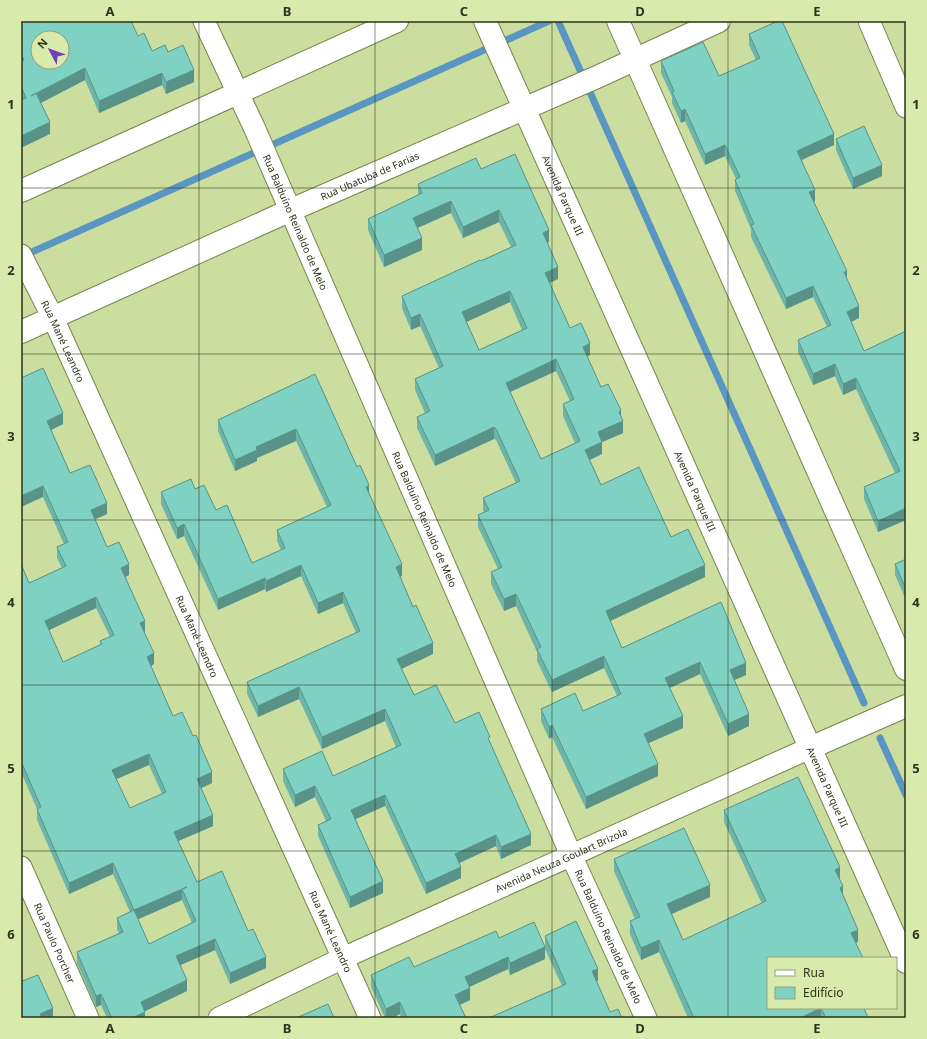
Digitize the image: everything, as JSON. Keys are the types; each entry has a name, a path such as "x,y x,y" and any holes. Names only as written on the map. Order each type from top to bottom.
{"street":[{"name":"Rua Balduíno Reinaldo de Melo","path":"204,21 291,210 571,855 646,1018"},
{"path":"21,191 397,21"},
{"name":"Rua Ubatuba de Farias","path":"21,332 291,210 719,21"},
{"path":"870,21 906,107"},
{"name":"Avenida Parque III","path":"486,22 906,962"},
{"path":"619,24 906,669"},
{"name":"Rua Mané Leandro","path":"21,255 41,296 54,318 370,1018"},
{"name":"Avenida Neuza Goulart Brizola","path":"218,1018 343,958 906,706"},
{"name":"Rua Paulo Porcher","path":"21,867 88,1018"}],"building":[{"path":"21,21 131,21 138,36 144,33 152,51 165,45 168,52 183,45 194,70 166,82 162,73 99,101 85,68 36,93 50,122 21,136 21,100 26,98 21,86 21,62 24,60 21,54"},
{"path":"778,21 782,21 834,134 797,151 815,190 809,192 847,271 844,272 859,306 847,312 864,351 906,331 906,508 878,521 864,487 900,471 856,378 843,384 835,364 813,374 798,340 831,325 813,286 786,298 751,225 754,224 735,180 740,177 725,145 705,154 685,109 681,111 672,92 674,91 661,61 703,42 719,76 760,58 749,34"},
{"path":"864,126 882,165 853,178 836,139"},
{"path":"515,154 549,230 543,233 558,267 545,273 570,328 581,323 590,343 583,347 601,387 608,384 621,410 619,412 623,421 598,432 602,442 585,450 601,485 639,467 671,537 688,529 705,565 606,611 622,648 721,602 746,663 730,670 749,714 728,724 700,662 665,678 683,716 644,734 658,764 586,797 552,725 549,727 541,709 575,693 583,711 621,694 604,656 552,680 537,649 541,647 516,594 504,599 491,572 502,567 478,515 489,510 483,498 520,481 496,429 494,427 435,455 417,417 430,411 415,379 443,366 420,314 411,318 402,296 516,245 499,210 463,227 451,201 413,218 422,238 384,255 368,219 422,193 418,184 476,158 481,169","holes":["510,291 527,328 479,350 462,312","556,359 574,399 563,404 580,441 541,459 506,383"]},
{"path":"43,368 63,413 47,421 70,473 90,465 107,503 91,510 107,547 119,542 129,564 121,568 145,621 140,623 154,653 147,657 173,716 182,712 193,736 196,735 212,772 197,779 213,815 174,832 197,882 222,871 248,931 253,929 266,957 230,973 215,939 176,956 187,980 141,1002 145,1012 132,1018 112,1018 101,994 96,996 77,952 123,932 117,918 134,910 113,863 69,883 37,809 41,807 21,761 21,564 29,583 66,566 57,547 68,542 43,486 21,496 21,378","holes":["96,597 114,635 100,641 102,644 63,662 45,621","149,754 166,792 130,808 112,770","182,889 196,921 149,944 134,910"]},
{"path":"315,374 357,467 360,465 369,485 366,487 402,564 396,567 413,607 416,605 433,643 397,659 414,695 436,685 455,723 479,712 490,737 488,738 531,834 501,847 496,835 455,854 461,867 426,883 385,795 351,810 383,881 350,897 318,825 331,819 315,786 295,795 283,769 322,751 333,776 401,745 385,709 322,737 299,687 258,706 247,682 360,631 343,592 318,603 301,565 266,581 265,578 218,599 184,524 177,528 161,492 191,479 195,489 204,485 216,510 227,505 252,563 285,548 277,530 331,505 296,429 256,447 257,450 235,460 218,420"},
{"path":"906,559 906,589 895,564"},
{"path":"798,777 840,867 835,870 843,886 840,888 858,930 851,933 863,957 767,957 767,1009 819,1009 800,1018 694,1018 659,940 641,948 630,921 640,917 614,859 684,828 710,885 667,904 683,940 766,901 724,810"},
{"path":"576,921 598,969 592,971 610,1012 618,1009 622,1018 489,1018 566,984 545,936"},
{"path":"534,922 545,947 510,963 508,957 465,977 470,988 455,995 466,1018 407,1018 400,1002 386,1009 371,975 409,957 414,967 496,931 499,938"},
{"path":"38,975 53,1008 40,1014 42,1018 21,1018 21,979 22,981"},
{"path":"328,1004 334,1018 296,1018"},
{"path":"822,1009 864,1009 868,1018 826,1018"}],"waterway":[{"path":"23,256 549,21"},
{"path":"558,21 864,703"},
{"path":"880,738 906,795"}]}
